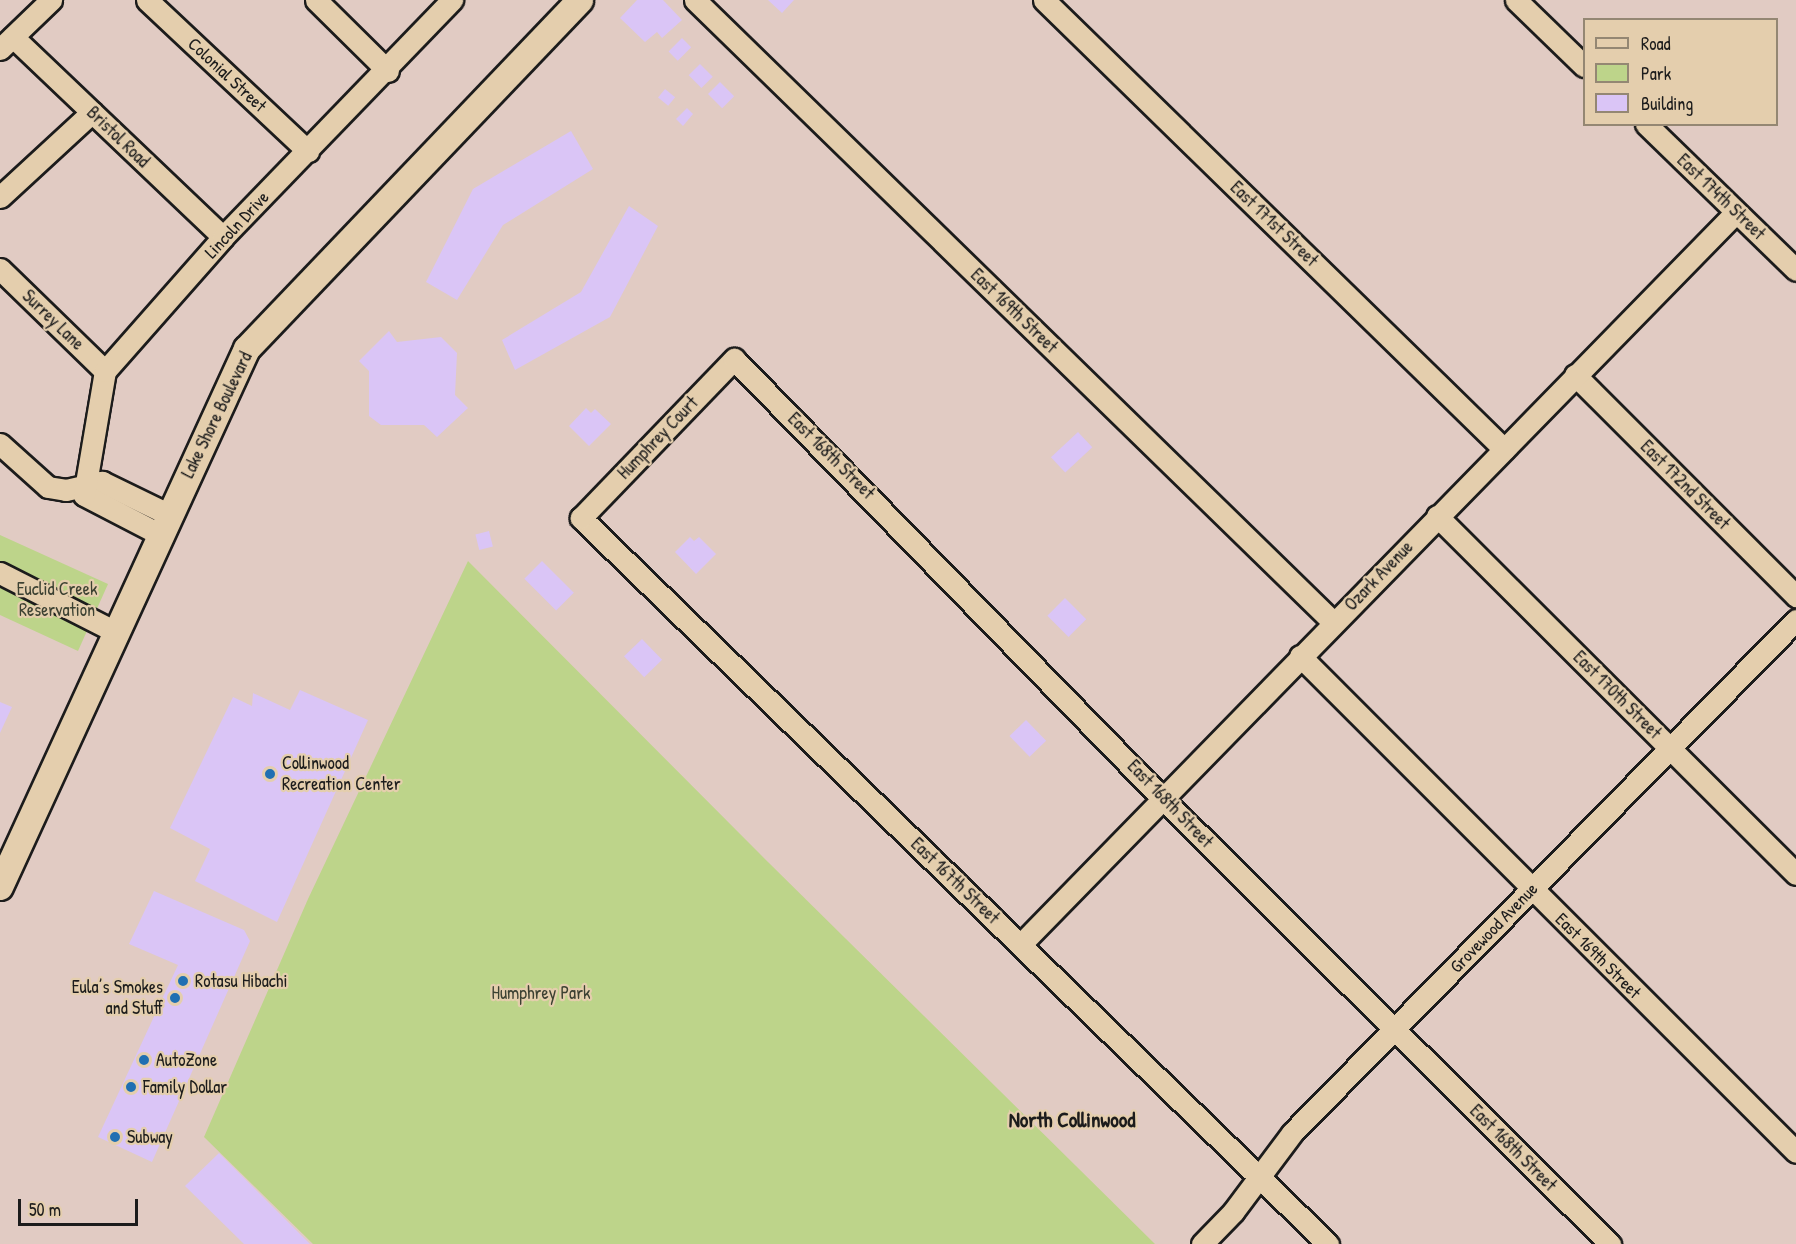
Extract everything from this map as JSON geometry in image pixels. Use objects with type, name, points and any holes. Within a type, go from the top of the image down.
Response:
[{"type":"main road","name":"Lake Shore Boulevard","points":[[0,887],[247,349],[580,0]]},
{"type":"street","points":[[7,43],[51,0]]},
{"type":"street","name":"Colonial Street","points":[[147,0],[308,151]]},
{"type":"street","points":[[316,0],[388,71]]},
{"type":"street","name":"Lincoln Drive","points":[[105,371],[224,237],[388,71],[452,0]]},
{"type":"street","name":"East 169th Street","points":[[695,0],[1334,622]]},
{"type":"street","name":"East 171st Street","points":[[1044,0],[1504,449]]},
{"type":"street","points":[[1516,0],[1583,65]]},
{"type":"street","name":"Bristol Road","points":[[7,43],[92,112],[224,237]]},
{"type":"street","points":[[0,197],[92,112]]},
{"type":"street","name":"East 174th Street","points":[[1648,126],[1796,270]]},
{"type":"street","name":"Ozark Avenue","points":[[1023,942],[1736,212]]},
{"type":"street","name":"Surrey Lane","points":[[0,269],[105,371]]},
{"type":"street","name":"Humphrey Court","points":[[581,518],[734,359]]},
{"type":"street","name":"East 168th Street","points":[[734,359],[1163,799],[1610,1244]]},
{"type":"street","points":[[105,371],[83,483],[84,495],[165,525]]},
{"type":"street","name":"East 172nd Street","points":[[1575,375],[1796,596]]},
{"type":"street","points":[[0,444],[48,487],[66,490],[83,483]]},
{"type":"street","name":"East 170th Street","points":[[1437,516],[1796,874]]},
{"type":"street","name":"East 167th Street","points":[[581,518],[1023,942],[1328,1244]]},
{"type":"street","points":[[0,573],[116,632]]},
{"type":"street","name":"Grovewood Avenue","points":[[1202,1244],[1260,1176],[1292,1133],[1796,620]]},
{"type":"street","name":"East 169th Street","points":[[1300,656],[1796,1152]]},
{"type":"green space","name":"Euclid Creek Reservation","points":[[0,535],[108,584],[78,651],[0,615]]},
{"type":"green space","name":"Humphrey Park","points":[[468,561],[768,862],[1155,1244],[313,1244],[204,1137],[308,899]]},
{"type":"building","points":[[637,0],[663,0],[682,20],[662,38],[657,32],[645,42],[620,18]]},
{"type":"building","points":[[768,0],[794,0],[782,13]]},
{"type":"building","points":[[682,38],[691,47],[678,61],[669,51]]},
{"type":"building","points":[[700,64],[713,77],[701,88],[689,75]]},
{"type":"building","points":[[720,82],[734,96],[722,108],[708,94]]},
{"type":"building","points":[[665,89],[675,97],[668,106],[658,98]]},
{"type":"building","points":[[687,108],[693,114],[683,126],[676,119]]},
{"type":"building","points":[[571,131],[593,169],[503,225],[457,300],[426,282],[473,189]]},
{"type":"building","points":[[629,206],[658,226],[610,317],[515,370],[502,340],[581,292]]},
{"type":"building","points":[[389,331],[397,342],[441,337],[457,353],[455,395],[468,408],[437,437],[424,425],[381,425],[369,416],[369,371],[359,361]]},
{"type":"building","points":[[586,408],[591,413],[595,409],[611,424],[589,446],[569,426]]},
{"type":"building","points":[[1078,432],[1092,447],[1065,473],[1051,457]]},
{"type":"building","points":[[489,531],[493,547],[479,550],[475,534]]},
{"type":"building","points":[[690,537],[694,541],[699,537],[716,554],[696,574],[675,552]]},
{"type":"building","points":[[542,561],[574,593],[556,610],[524,579]]},
{"type":"building","points":[[1065,598],[1086,619],[1069,637],[1047,616]]},
{"type":"building","points":[[642,639],[662,660],[644,677],[624,656]]},
{"type":"building","name":"Collinwood Recreation Center","points":[[300,690],[368,720],[277,922],[195,881],[210,849],[170,828],[233,697],[252,706],[253,693],[290,710]]},
{"type":"building","points":[[0,702],[12,707],[0,733]]},
{"type":"building","points":[[1026,720],[1046,741],[1030,757],[1009,736]]},
{"type":"building","points":[[154,891],[244,930],[250,941],[152,1162],[98,1137],[178,965],[129,944]]},
{"type":"building","points":[[219,1153],[310,1244],[244,1244],[185,1186]]},
{"type":"place","name":"Collinwood Recreation Center","points":[[270,774]]},
{"type":"place","name":"Rotasu Hibachi","points":[[183,981]]},
{"type":"place","name":"Eula’s Smokes and Stuff","points":[[175,998]]},
{"type":"place","name":"AutoZone","points":[[144,1060]]},
{"type":"place","name":"Family Dollar","points":[[131,1087]]},
{"type":"place","name":"Subway","points":[[115,1137]]},
{"type":"district","name":"North Collinwood","points":[[1072,1120]]}]
